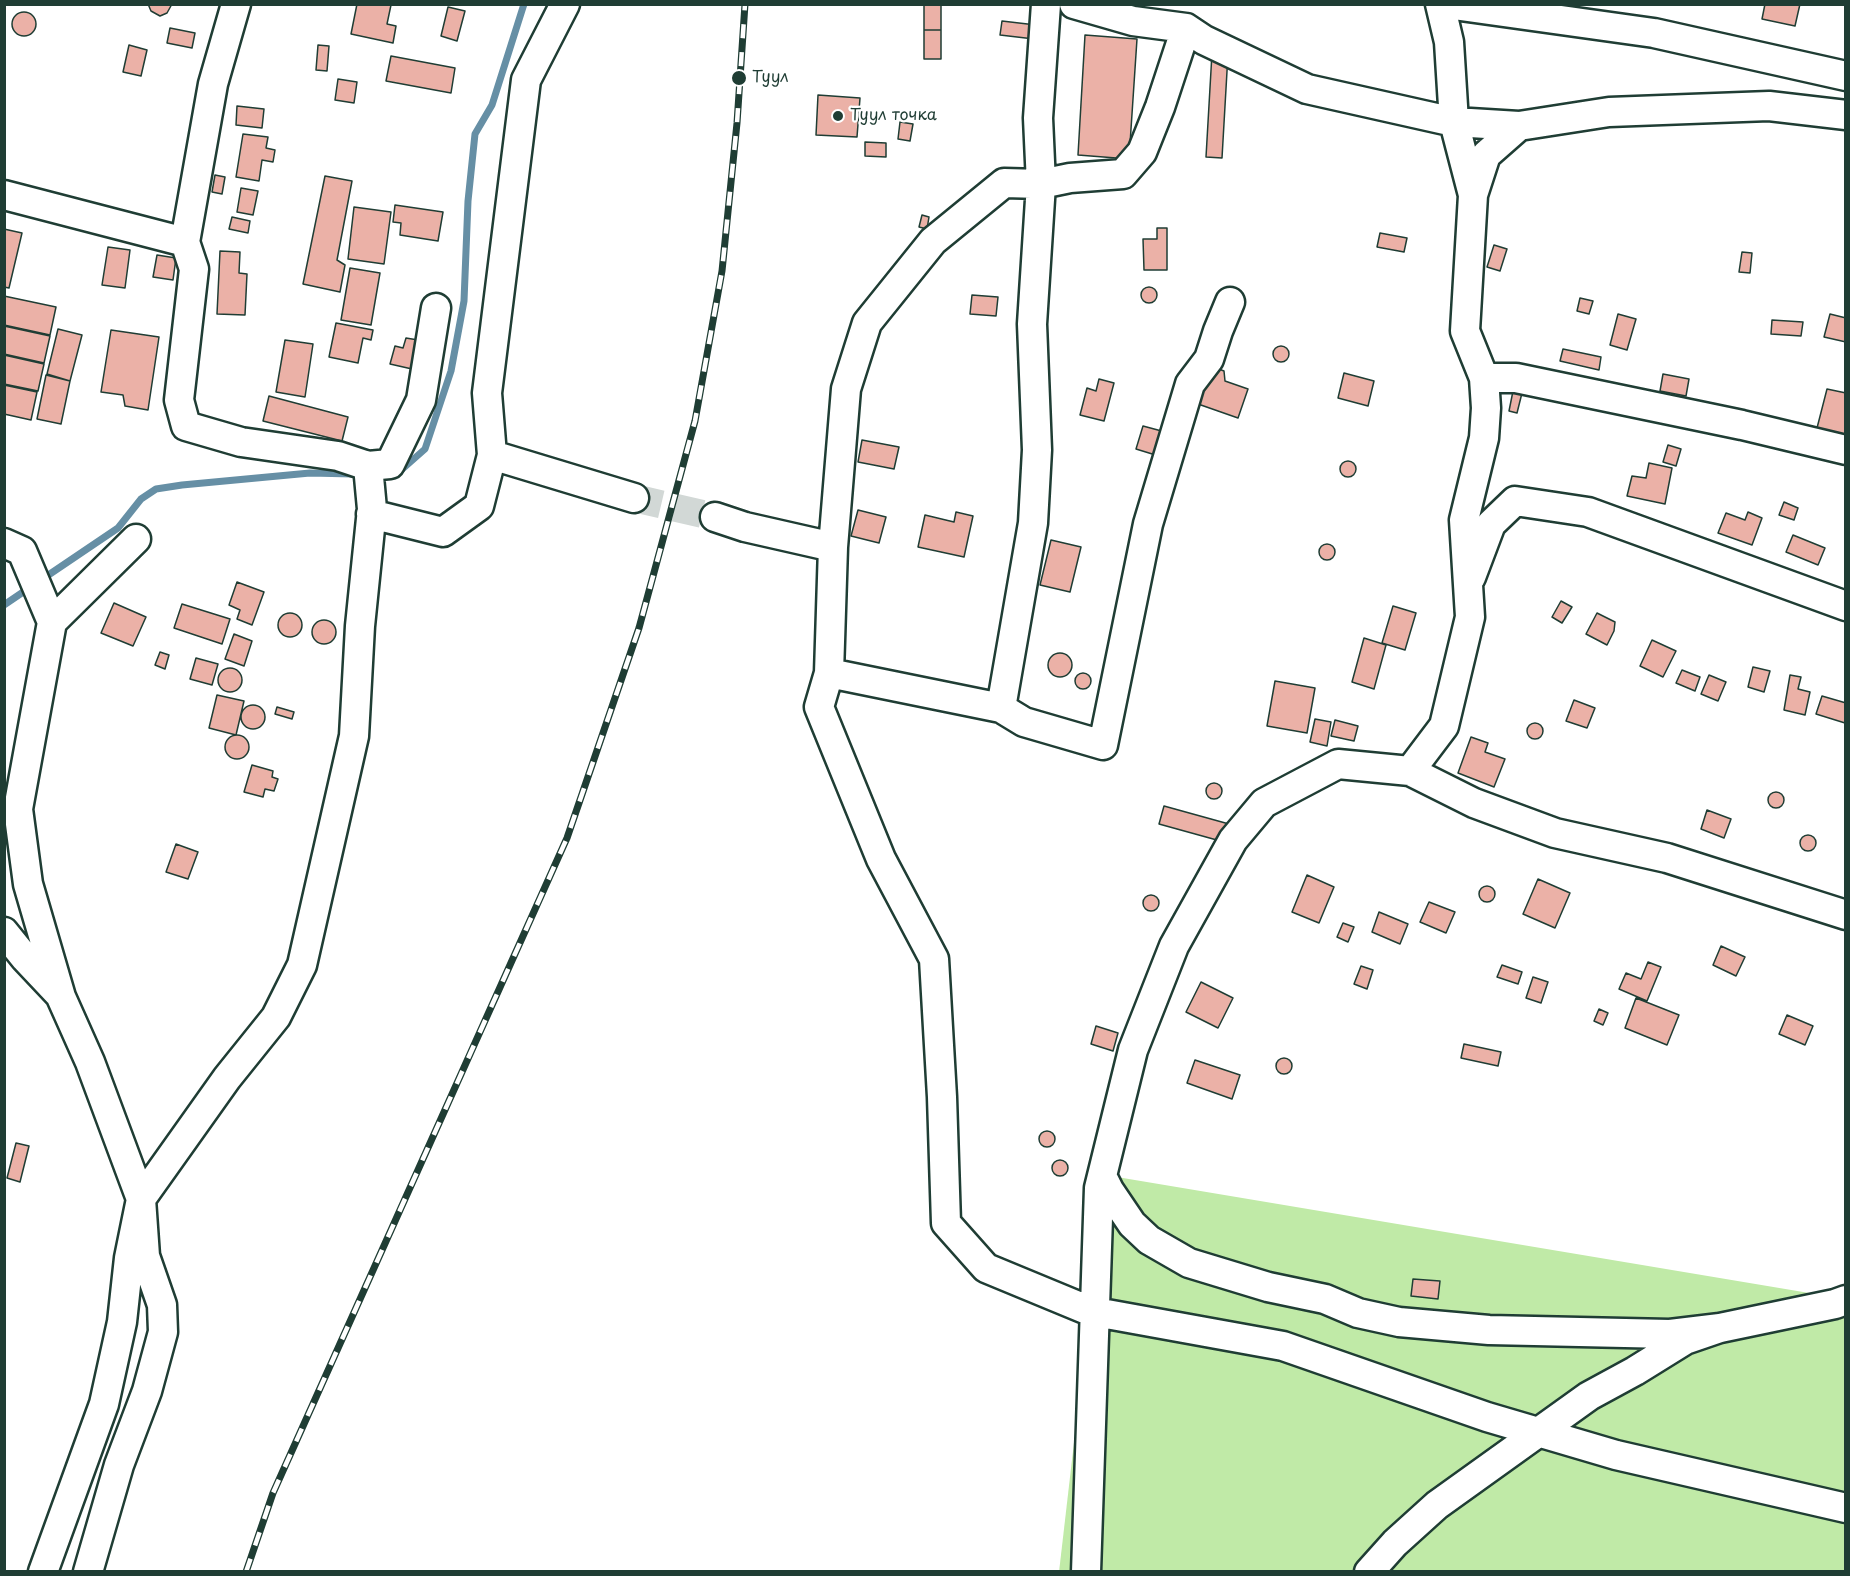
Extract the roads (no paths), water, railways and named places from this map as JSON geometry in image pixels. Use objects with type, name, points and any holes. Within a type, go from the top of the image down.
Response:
[{"type":"street","points":[[236,4],[213,84],[185,242],[194,269],[179,399],[186,426],[241,441],[338,456],[368,473]]},
{"type":"street","points":[[371,514],[443,532],[479,506],[492,455],[487,393],[526,80],[565,4]]},
{"type":"street","points":[[1001,708],[1033,523],[1037,450],[1032,324],[1041,184],[1038,118],[1046,4]]},
{"type":"street","points":[[1074,4],[1132,21],[1186,28],[1204,40],[1307,89],[1454,122],[1519,126],[1609,112],[1769,106],[1845,115]]},
{"type":"street","points":[[1440,4],[1449,42],[1454,122],[1473,195]]},
{"type":"street","points":[[1446,4],[1654,33],[1845,76]]},
{"type":"street","points":[[1186,28],[1160,107],[1142,152],[1123,174],[1070,178],[1041,184],[1004,183],[933,241],[867,323],[846,389],[833,547],[829,673],[819,707],[881,859],[934,959],[946,1223],[986,1268],[1095,1312],[1283,1346],[1487,1417],[1616,1455],[1845,1508]]},
{"type":"street","points":[[1410,771],[1444,726],[1470,617],[1464,520],[1484,438],[1486,408],[1484,378],[1466,331],[1473,195],[1486,155],[1519,126]]},
{"type":"street","points":[[4,195],[185,242]]},
{"type":"street","points":[[829,673],[1001,708],[1024,722],[1103,745],[1148,524],[1190,384],[1209,359],[1230,303]]},
{"type":"street","points":[[368,473],[390,464],[421,400],[436,308]]},
{"type":"street","points":[[1484,378],[1516,378],[1742,425],[1845,450]]},
{"type":"street","points":[[492,455],[634,498]]},
{"type":"street","points":[[43,1572],[104,1404],[122,1322],[129,1258],[141,1199],[227,1078],[276,1017],[302,965],[354,736],[360,626],[371,514],[368,473]]},
{"type":"street","points":[[1468,584],[1491,524],[1515,501],[1588,512],[1845,606]]},
{"type":"street","points":[[715,517],[745,527],[833,547]]},
{"type":"street","points":[[52,622],[136,539]]},
{"type":"street","points":[[4,543],[22,551],[52,622],[18,809],[28,884],[61,997],[90,1062],[141,1199],[145,1256],[162,1305],[163,1332],[147,1391],[119,1465],[88,1572]]},
{"type":"street","points":[[1086,1572],[1099,1188],[1132,1050],[1174,946],[1233,840],[1264,803],[1338,764],[1410,771],[1474,803],[1555,833],[1667,858],[1845,915]]},
{"type":"street","points":[[4,932],[61,997]]},
{"type":"street","points":[[1102,1176],[1132,1224],[1149,1240],[1189,1263],[1268,1287],[1325,1299],[1358,1313],[1400,1322],[1489,1330],[1670,1334],[1720,1328],[1845,1300]]},
{"type":"street","points":[[1369,1572],[1395,1543],[1437,1505],[1589,1396],[1685,1340],[1720,1328]]},
{"type":"street","points":[[104,1404],[119,1465]]},
{"type":"waterway","points":[[399,472],[425,449],[451,371],[464,301],[468,201],[475,134],[492,105],[524,4]]},
{"type":"waterway","points":[[41,580],[118,528],[141,499],[156,489],[310,473],[353,474]]},
{"type":"waterway","points":[[4,605],[29,588]]},
{"type":"tunnel","points":[[634,498],[715,517]]},
{"type":"railway","points":[[246,1572],[273,1493],[567,838],[639,628],[695,421],[722,271],[737,123],[745,4]]},
{"type":"place","name":"Туул","points":[[739,78]]},
{"type":"place","name":"Туул точка","points":[[838,116]]}]
